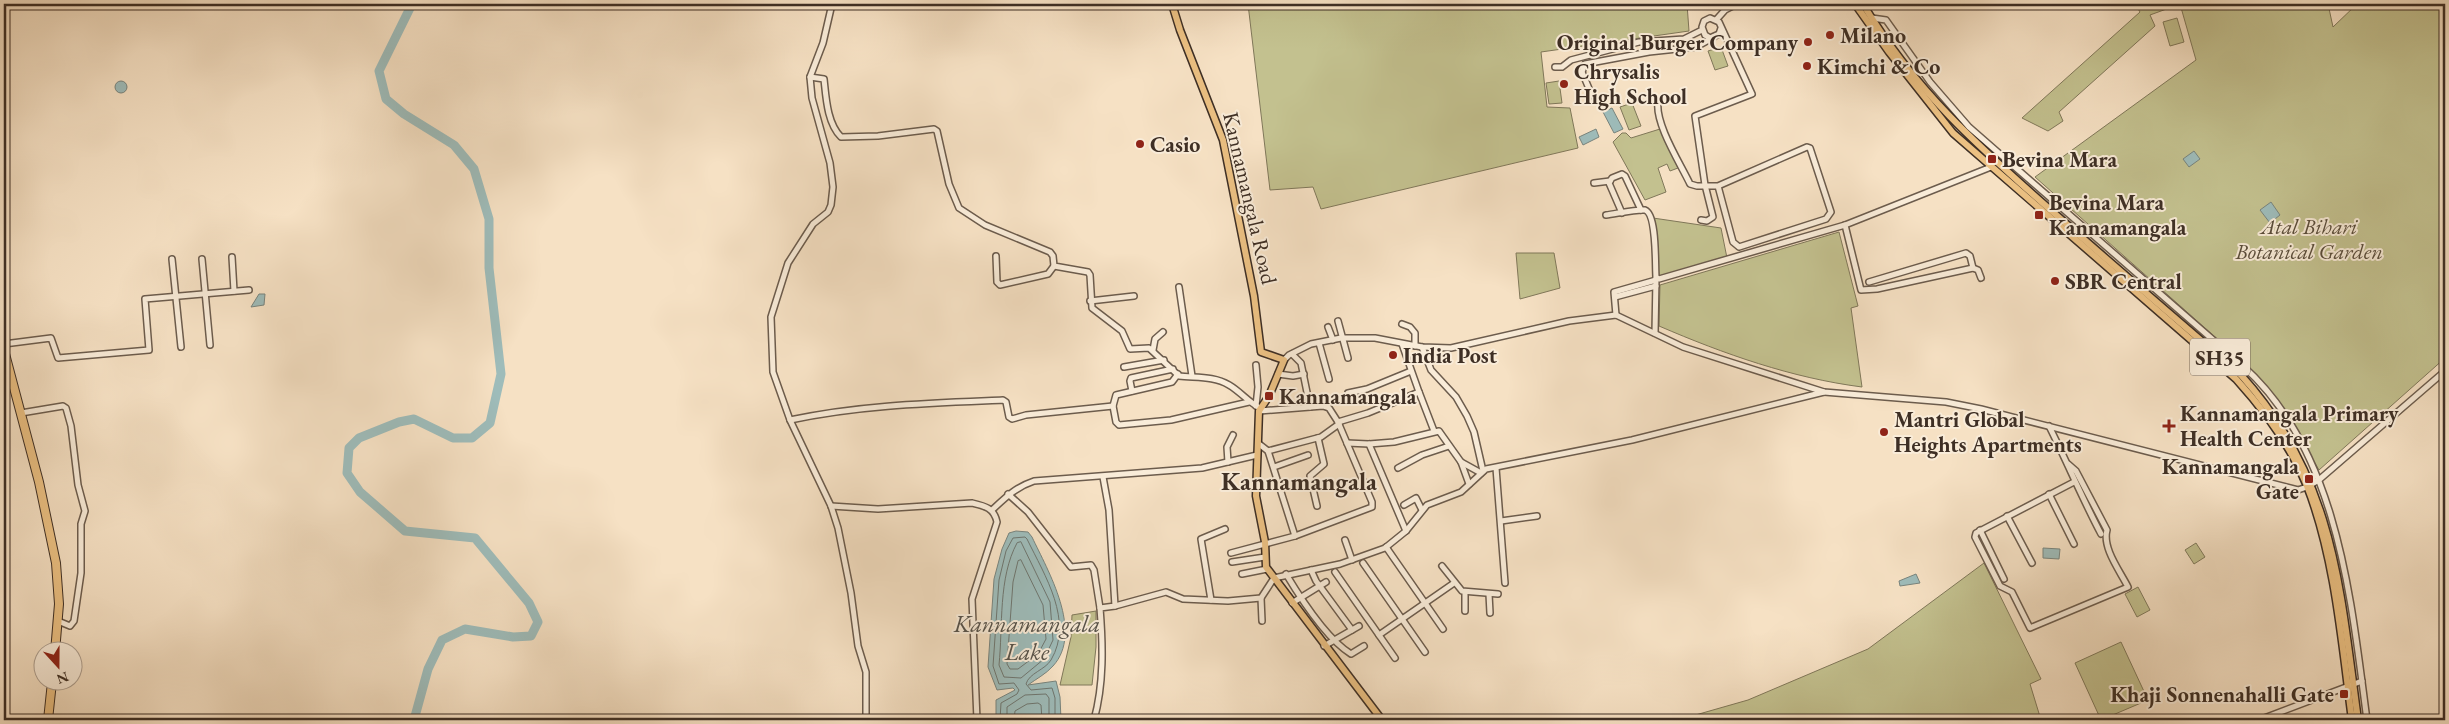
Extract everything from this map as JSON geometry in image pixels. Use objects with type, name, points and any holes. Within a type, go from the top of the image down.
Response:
[{"type":"highway","points":[[4,350],[39,482],[56,563],[59,588],[56,642]]},
{"type":"highway","points":[[48,720],[51,692]]},
{"type":"main road","name":"Kannamangala Road","points":[[1172,4],[1183,38],[1216,117],[1223,140],[1254,296],[1261,352],[1284,360]]},
{"type":"main road","name":"SH35","points":[[1855,4],[1923,96],[1953,132],[2236,379],[2254,399],[2279,434],[2310,486]]},
{"type":"main road","name":"SH35","points":[[1863,4],[1924,89],[1959,128],[1992,159],[2241,375],[2258,394],[2284,430],[2310,486],[2320,523],[2358,720]]},
{"type":"main road","points":[[1284,360],[1269,396],[1259,408],[1256,496],[1265,545],[1267,569],[1382,720]]},
{"type":"main road","name":"SH35","points":[[2350,684],[2352,720]]},
{"type":"street","points":[[832,4],[823,43],[810,77],[812,98],[830,163],[833,187],[832,205],[828,212],[813,224],[788,263],[771,317],[773,372],[790,420],[831,506],[838,528],[851,593],[858,646],[866,672],[866,720]]},
{"type":"street","points":[[1716,20],[1725,10],[1737,4]]},
{"type":"street","points":[[1872,18],[1886,20],[1932,83],[1969,127],[2247,370],[2279,407],[2320,479],[2340,556],[2367,720]]},
{"type":"street","points":[[1714,37],[1705,35],[1702,30],[1702,24],[1707,19],[1716,20]]},
{"type":"street","points":[[1701,220],[1707,221],[1712,216],[1704,185],[1695,116],[1752,94],[1716,20]]},
{"type":"street","points":[[1596,99],[1590,91],[1582,72],[1584,64],[1649,52],[1694,47],[1719,34],[1721,28]]},
{"type":"street","points":[[1554,67],[1562,68],[1571,60],[1639,42],[1684,39],[1702,30]]},
{"type":"street","points":[[1690,36],[1694,47]]},
{"type":"street","points":[[810,77],[824,79],[829,111],[836,132],[841,136],[878,136],[934,129],[938,131],[949,184],[959,208],[985,225],[1050,252],[1053,256],[1054,266],[1048,274],[1000,285],[997,282],[996,256]]},
{"type":"street","points":[[1924,89],[1932,83]]},
{"type":"street","points":[[1658,102],[1658,116],[1690,184],[1718,186],[1810,148],[1830,212],[1826,218],[1739,247],[1732,242],[1718,186]]},
{"type":"street","points":[[1616,315],[1614,292],[1846,225],[1991,167]]},
{"type":"street","points":[[1594,183],[1610,181],[1624,175],[1640,210]]},
{"type":"street","points":[[1610,181],[1622,213]]},
{"type":"street","points":[[1606,216],[1640,210],[1648,212],[1653,221],[1656,281],[1655,333]]},
{"type":"street","points":[[1846,225],[1861,290],[1877,289],[1973,268],[1978,270],[1980,278]]},
{"type":"street","points":[[1869,282],[1966,253],[1970,256],[1973,268]]},
{"type":"street","points":[[232,257],[234,291]]},
{"type":"street","points":[[172,259],[180,347]]},
{"type":"street","points":[[202,259],[210,345]]},
{"type":"street","points":[[1054,266],[1088,272],[1090,276],[1090,301],[1092,308],[1122,331],[1130,350],[1153,350],[1178,374],[1224,382],[1259,408],[1323,406],[1329,408],[1347,443],[1372,502],[1372,507],[1295,536],[1230,554]]},
{"type":"street","points":[[1179,287],[1192,376]]},
{"type":"street","points":[[4,344],[51,338],[58,358],[149,350],[145,299],[249,290]]},
{"type":"street","points":[[1090,301],[1134,296]]},
{"type":"street","points":[[1284,360],[1292,354],[1319,342],[1344,338],[1375,338],[1422,347],[1451,348],[1498,339],[1569,321],[1616,315],[1697,352],[1824,392],[1953,403],[2298,490],[2310,486],[2320,479],[2445,371]]},
{"type":"street","points":[[1338,321],[1348,358]]},
{"type":"street","points":[[1402,324],[1410,327],[1415,333],[1415,346]]},
{"type":"street","points":[[1328,327],[1333,340]]},
{"type":"street","points":[[1153,350],[1155,339],[1163,332]]},
{"type":"street","points":[[1319,342],[1329,379]]},
{"type":"street","points":[[1402,344],[1434,431]]},
{"type":"street","points":[[1422,347],[1431,370],[1456,397],[1467,416],[1474,432],[1482,472]]},
{"type":"street","points":[[1292,354],[1301,363],[1310,407]]},
{"type":"street","points":[[1124,367],[1164,360]]},
{"type":"street","points":[[1256,365],[1259,408]]},
{"type":"street","points":[[1132,391],[1131,378],[1173,369]]},
{"type":"street","points":[[1348,392],[1367,389],[1411,371]]},
{"type":"street","points":[[1178,374],[1172,382],[1114,396],[1113,406],[1116,422],[1119,425],[1166,421],[1249,402]]},
{"type":"street","points":[[1278,374],[1293,376],[1304,374]]},
{"type":"street","points":[[1268,451],[1295,442],[1318,438],[1338,423],[1419,392]]},
{"type":"street","points":[[1262,621],[1261,598],[1274,578],[1352,560],[1386,547],[1406,531],[1427,505],[1460,492],[1482,472],[1632,440],[1824,392]]},
{"type":"street","points":[[790,420],[818,414],[886,407],[1003,400],[1006,402],[1009,417],[1012,419],[1026,415],[1113,406]]},
{"type":"street","points":[[21,413],[63,406],[66,408],[71,426],[78,485],[85,511],[81,524],[82,573],[74,621],[70,626],[58,621]]},
{"type":"street","points":[[2049,426],[2068,464],[2074,482],[2101,534]]},
{"type":"street","points":[[1347,443],[1394,442],[1434,431],[1441,432],[1461,462],[1469,484]]},
{"type":"street","points":[[1228,462],[1227,447],[1233,435]]},
{"type":"street","points":[[1317,506],[1310,476],[1324,464],[1318,438]]},
{"type":"street","points":[[1259,444],[1268,451],[1295,536]]},
{"type":"street","points":[[1369,444],[1406,531]]},
{"type":"street","points":[[1398,468],[1422,454],[1449,446]]},
{"type":"street","points":[[1274,467],[1308,455]]},
{"type":"street","points":[[992,510],[1008,494],[1022,485],[1034,481],[1202,468],[1257,456]]},
{"type":"street","points":[[1461,462],[1482,472]]},
{"type":"street","points":[[2068,464],[2076,471],[2104,523],[2107,530],[2105,537],[2106,545],[2128,587],[2030,628],[2012,592],[2000,586],[1975,537],[1980,530],[2074,482]]},
{"type":"street","points":[[1496,468],[1505,583]]},
{"type":"street","points":[[1103,477],[1109,510],[1114,606]]},
{"type":"street","points":[[1008,494],[1028,512],[1071,567],[1091,565],[1094,570],[1100,608],[1102,660],[1099,698],[1094,720]]},
{"type":"street","points":[[2049,494],[2074,544]]},
{"type":"street","points":[[1404,505],[1416,498],[1422,510]]},
{"type":"street","points":[[831,506],[878,509],[972,503],[983,505],[992,510],[997,522],[972,599],[977,720]]},
{"type":"street","points":[[1501,521],[1537,516]]},
{"type":"street","points":[[2007,516],[2032,563]]},
{"type":"street","points":[[1211,600],[1201,539],[1225,529]]},
{"type":"street","points":[[1980,530],[2004,579]]},
{"type":"street","points":[[1345,540],[1352,560]]},
{"type":"street","points":[[1386,547],[1443,629]]},
{"type":"street","points":[[1232,562],[1265,557]]},
{"type":"street","points":[[1363,563],[1425,652]]},
{"type":"street","points":[[1442,566],[1462,592],[1498,594]]},
{"type":"street","points":[[1242,574],[1267,569]]},
{"type":"street","points":[[1310,570],[1352,630]]},
{"type":"street","points":[[1335,572],[1395,658]]},
{"type":"street","points":[[1286,574],[1341,648],[1351,654],[1364,646]]},
{"type":"street","points":[[1292,604],[1326,582]]},
{"type":"street","points":[[1379,635],[1454,583]]},
{"type":"street","points":[[1100,608],[1166,592],[1184,599],[1261,598]]},
{"type":"street","points":[[1465,610],[1466,592]]},
{"type":"street","points":[[1489,594],[1490,613]]},
{"type":"street","points":[[1324,646],[1359,626]]},
{"type":"street","points":[[2259,720],[2362,681]]},
{"type":"green space","points":[[1248,4],[1687,4],[1689,31],[1541,52],[1547,107],[1570,108],[1578,148],[1321,209],[1313,187],[1270,190]]},
{"type":"green space","points":[[2135,4],[2171,4],[2172,7],[2150,15],[2155,26],[2059,112],[2063,121],[2048,131],[2022,118],[2140,12]]},
{"type":"green space","name":"Atal Bihari Botanical Garden","points":[[2180,4],[2328,4],[2333,27],[2357,4],[2445,4],[2445,358],[2319,470],[2280,403],[2250,368],[2035,177],[2196,60]]},
{"type":"green space","points":[[2177,18],[2184,42],[2170,46],[2163,22]]},
{"type":"green space","points":[[1721,47],[1728,66],[1715,70],[1708,51]]},
{"type":"green space","points":[[1559,81],[1562,103],[1549,104],[1546,83]]},
{"type":"green space","points":[[1632,103],[1641,126],[1629,130],[1620,107]]},
{"type":"green space","points":[[1660,129],[1678,168],[1670,171],[1667,164],[1658,168],[1666,192],[1645,200],[1613,142],[1622,133],[1626,133],[1631,138]]},
{"type":"green space","points":[[1653,218],[1721,228],[1727,258],[1659,276]]},
{"type":"green space","points":[[1839,232],[1858,306],[1851,308],[1862,387],[1810,378],[1759,364],[1659,326],[1660,285]]},
{"type":"green space","points":[[1516,253],[1554,253],[1560,288],[1520,299]]},
{"type":"green space","points":[[2196,543],[2205,557],[2194,564],[2185,550]]},
{"type":"green space","points":[[1984,563],[2041,679],[2030,684],[2041,720],[1678,720],[1748,700],[1868,649]]},
{"type":"green space","points":[[2138,587],[2150,610],[2137,617],[2125,594]]},
{"type":"green space","points":[[1096,611],[1096,647],[1092,685],[1060,685],[1071,637],[1072,615]]},
{"type":"green space","points":[[2121,642],[2148,700],[2101,720],[2075,663]]},
{"type":"water","points":[[119,81],[123,81],[127,87],[123,93],[119,93],[115,89],[115,85]]},
{"type":"water","points":[[1612,108],[1623,129],[1614,133],[1603,112]]},
{"type":"water","points":[[1596,129],[1599,137],[1583,145],[1579,137]]},
{"type":"water","points":[[2194,151],[2200,159],[2189,167],[2183,159]]},
{"type":"water","points":[[2271,202],[2280,215],[2270,223],[2260,210]]},
{"type":"water","points":[[259,294],[265,294],[264,305],[251,307]]},
{"type":"water","name":"Kannamangala Lake","points":[[1016,531],[1028,532],[1032,537],[1054,584],[1060,602],[1065,636],[1062,652],[1050,669],[1028,685],[1056,681],[1060,697],[1061,720],[996,720],[996,700],[1015,690],[1013,688],[997,690],[988,667],[994,579],[1002,549],[1009,533]]},
{"type":"water","points":[[2043,548],[2060,549],[2059,559],[2043,558]]},
{"type":"water","points":[[1916,574],[1920,583],[1900,586],[1899,581]]},
{"type":"waterway","points":[[412,4],[379,71],[386,99],[404,114],[454,145],[474,169],[489,219],[489,268],[501,374],[490,423],[472,438],[453,438],[414,419],[399,422],[359,438],[349,448],[347,473],[360,492],[405,531],[475,538],[529,603],[538,622],[531,636],[513,637],[465,629],[442,640],[428,669],[414,720]]},
{"type":"place","name":"Milano","points":[[1830,35]]},
{"type":"place","name":"Original Burger Company","points":[[1808,42]]},
{"type":"place","name":"Kimchi & Co","points":[[1807,66]]},
{"type":"place","name":"Chrysalis High School","points":[[1564,84]]},
{"type":"place","name":"Casio","points":[[1140,144]]},
{"type":"place","name":"Bevina Mara","points":[[1992,159]]},
{"type":"place","name":"Bevina Mara Kannamangala","points":[[2039,215]]},
{"type":"place","name":"SBR Central","points":[[2055,281]]},
{"type":"place","name":"India Post","points":[[1393,355]]},
{"type":"place","name":"Kannamangala","points":[[1269,396]]},
{"type":"place","name":"Kannamangala Primary Health Center","points":[[2169,426]]},
{"type":"place","name":"Mantri Global Heights Apartments","points":[[1884,432]]},
{"type":"place","name":"Kannamangala Gate","points":[[2309,479]]},
{"type":"place","name":"Khaji Sonnenahalli Gate","points":[[2344,694]]},
{"type":"district","name":"Kannamangala","points":[[1299,481]]}]
